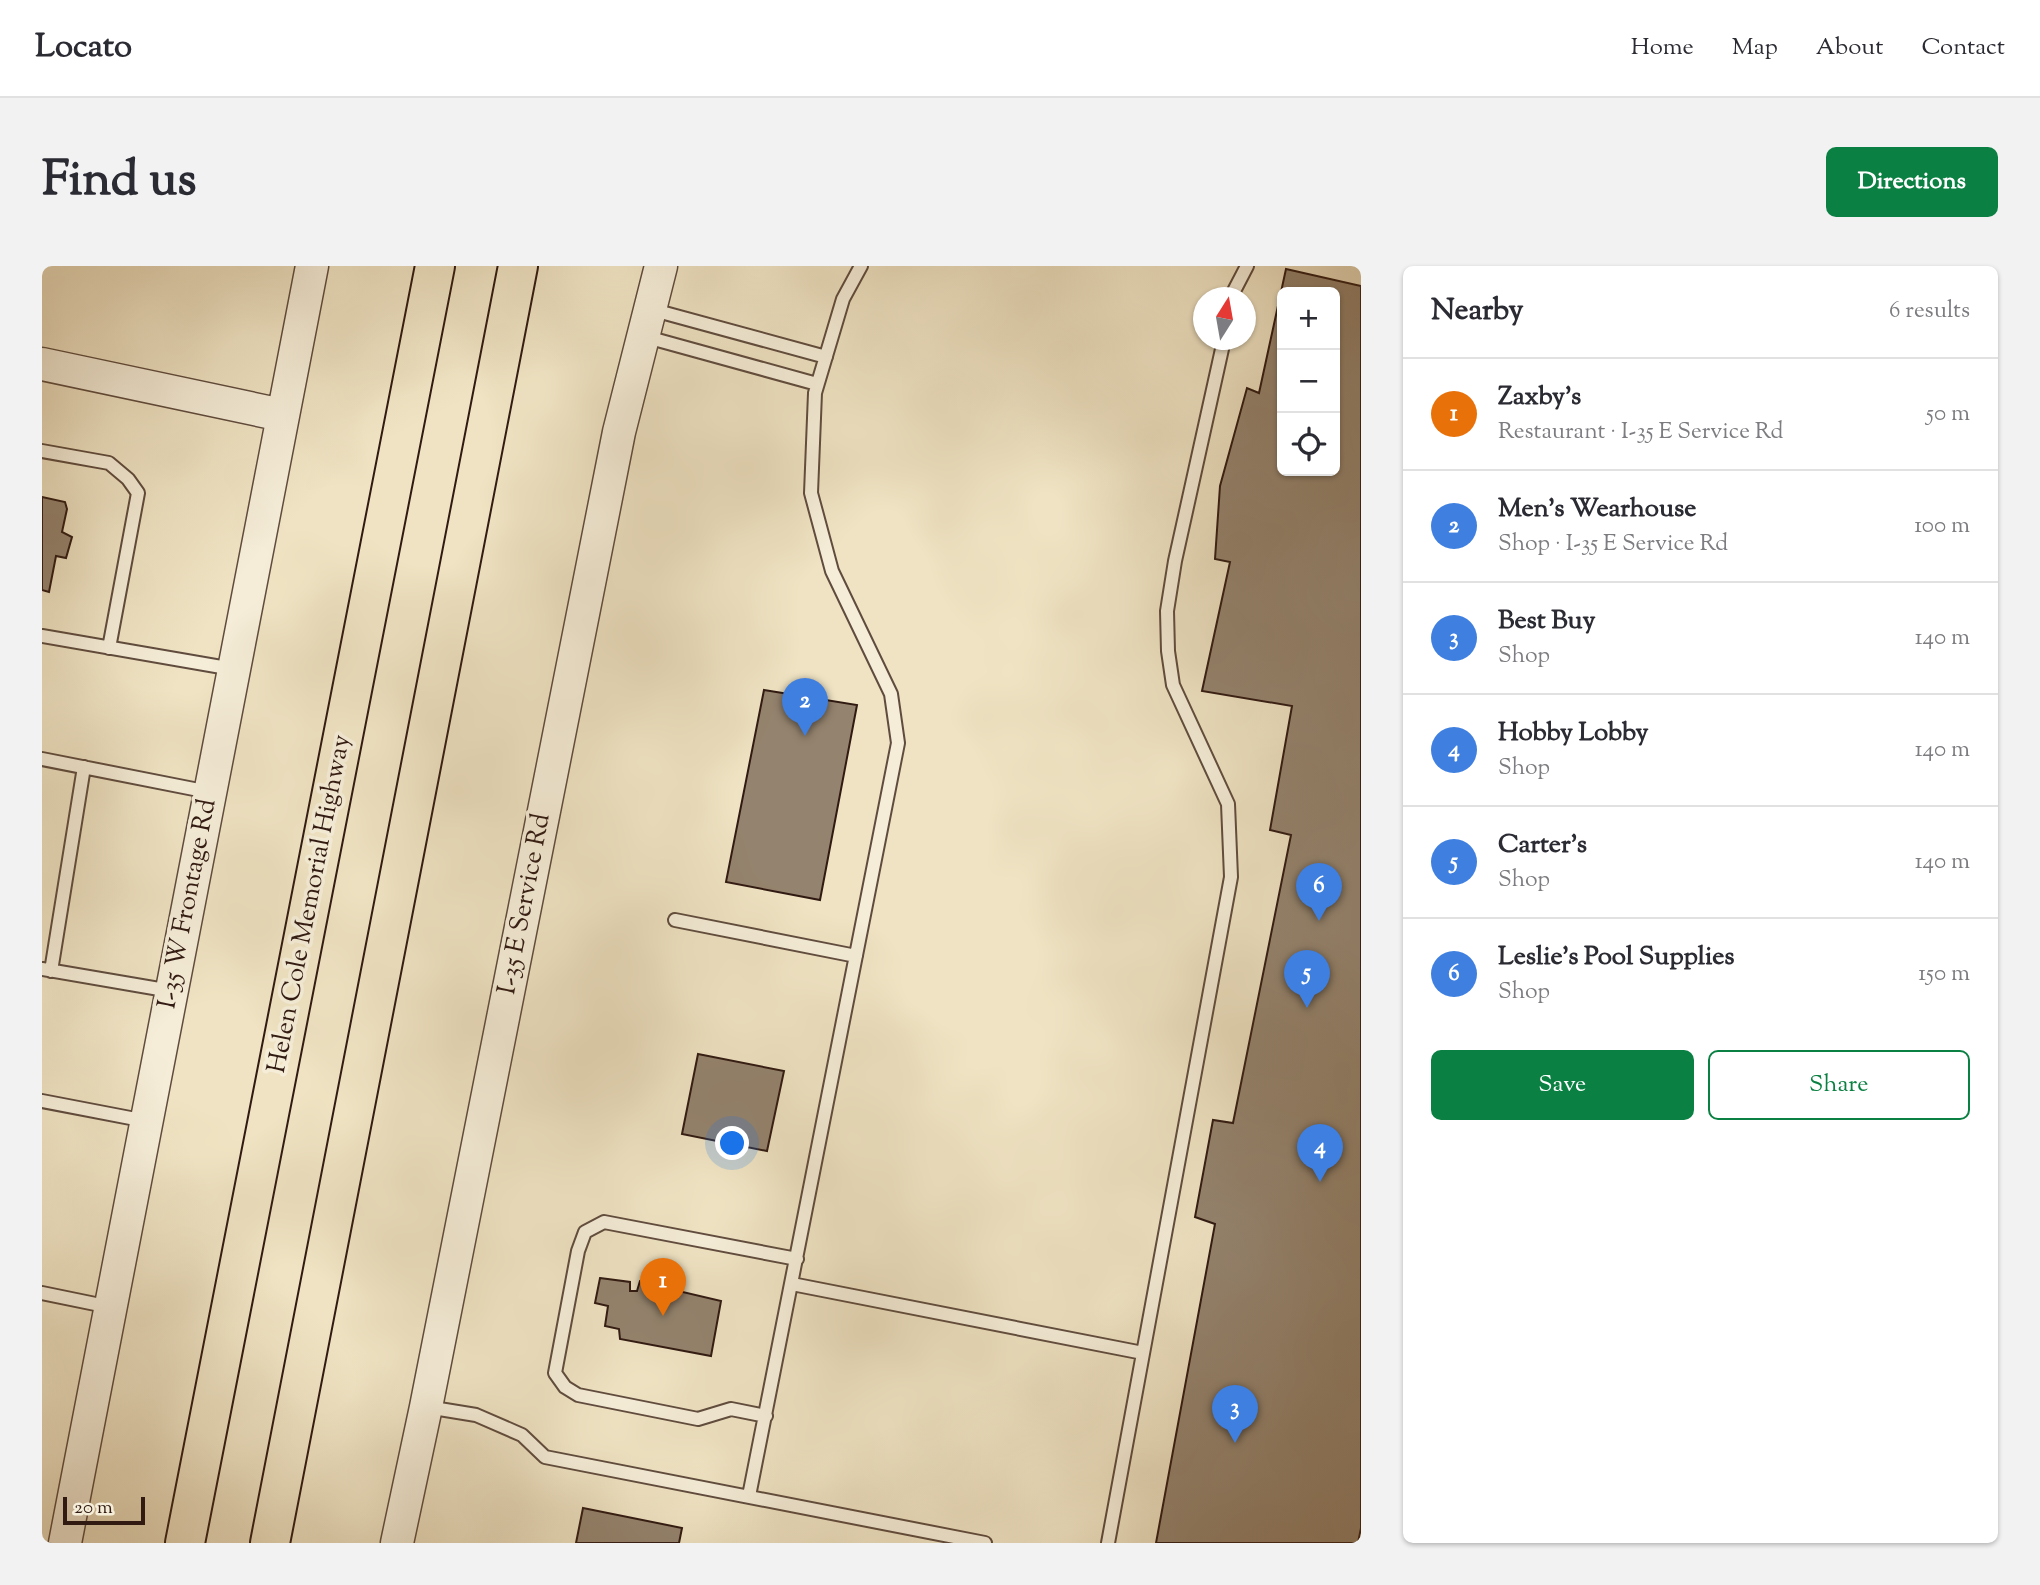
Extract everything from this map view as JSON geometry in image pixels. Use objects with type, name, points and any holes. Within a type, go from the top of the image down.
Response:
[{"type":"highway","name":"Helen Cole Memorial Highway","points":[[185,1543],[435,266]]},
{"type":"highway","points":[[270,1543],[518,266]]},
{"type":"street","name":"I-35 W Frontage Rd","points":[[65,1543],[312,266]]},
{"type":"street","name":"I-35 E Service Rd","points":[[397,1543],[600,523],[619,432],[661,266]]},
{"type":"street","points":[[42,363],[282,415]]},
{"type":"lane","points":[[749,1496],[898,743],[891,694],[832,571],[811,493],[815,393],[843,299],[861,266]]},
{"type":"lane","points":[[1236,287],[1247,266]]},
{"type":"lane","points":[[646,322],[826,357]]},
{"type":"lane","points":[[646,322],[817,384]]},
{"type":"lane","points":[[1108,1543],[1231,877],[1228,804],[1173,685],[1167,638],[1167,611],[1175,561],[1222,350]]},
{"type":"lane","points":[[42,451],[110,463],[128,479],[138,493],[109,648]]},
{"type":"lane","points":[[42,636],[233,668]]},
{"type":"lane","points":[[42,759],[210,792]]},
{"type":"lane","points":[[84,767],[47,970],[171,991]]},
{"type":"lane","points":[[675,920],[856,956]]},
{"type":"lane","points":[[42,1101],[146,1121]]},
{"type":"lane","points":[[766,1416],[731,1409],[698,1419],[578,1395],[565,1388],[555,1373],[573,1278],[585,1232],[604,1222],[797,1259]]},
{"type":"lane","points":[[792,1284],[1143,1353]]},
{"type":"lane","points":[[42,1293],[110,1307]]},
{"type":"lane","points":[[426,1407],[476,1415],[522,1435],[545,1457],[985,1543]]},
{"type":"building","points":[[1286,269],[1361,286],[1361,1528],[1358,1543],[1156,1543],[1215,1224],[1195,1217],[1213,1120],[1233,1123],[1291,835],[1270,830],[1292,706],[1202,691],[1230,562],[1215,559],[1220,486],[1247,388],[1259,393],[1277,310],[1277,476],[1340,476],[1340,287],[1282,287]]},
{"type":"building","points":[[42,497],[65,502],[67,509],[62,532],[72,537],[66,558],[56,556],[49,592],[42,590]]},
{"type":"building","points":[[764,690],[857,705],[820,900],[726,882]]},
{"type":"building","points":[[698,1054],[784,1071],[767,1151],[682,1134]]},
{"type":"building","points":[[600,1278],[630,1282],[630,1291],[637,1291],[640,1281],[649,1278],[654,1279],[657,1286],[721,1301],[711,1356],[620,1339],[619,1329],[605,1326],[608,1306],[595,1303]]},
{"type":"building","points":[[583,1508],[682,1528],[679,1543],[576,1543]]},
{"type":"place","name":"Men's Wearhouse","points":[[805,736]]},
{"type":"place","name":"Leslie's Pool Supplies","points":[[1319,921]]},
{"type":"place","name":"Carter's","points":[[1307,1008]]},
{"type":"place","name":"Hobby Lobby","points":[[1320,1182]]},
{"type":"place","name":"Zaxby's","points":[[663,1316]]},
{"type":"place","name":"Best Buy","points":[[1235,1443]]}]
